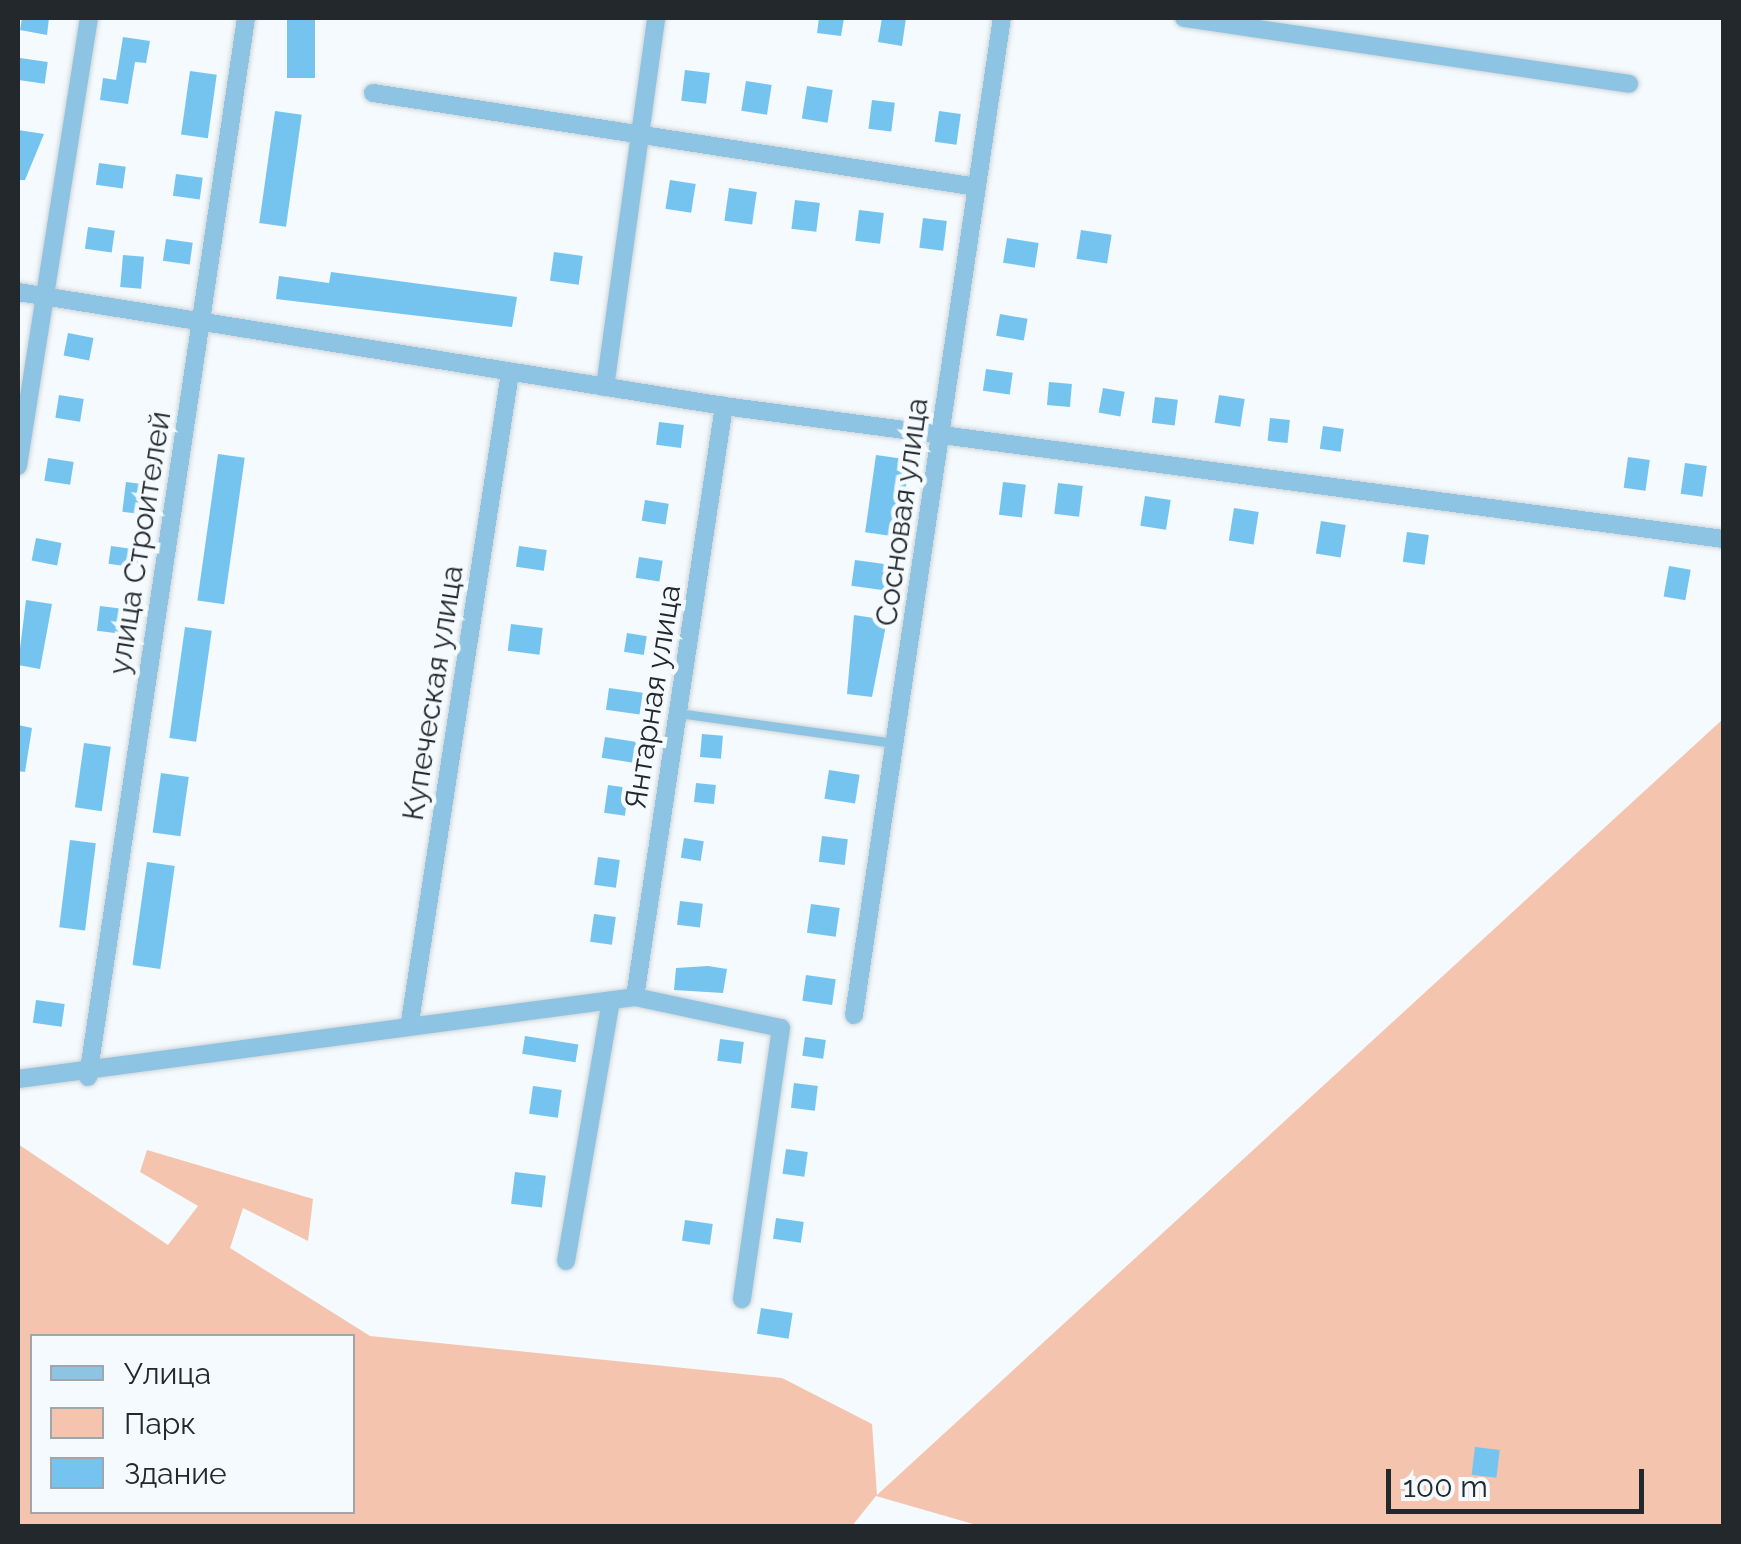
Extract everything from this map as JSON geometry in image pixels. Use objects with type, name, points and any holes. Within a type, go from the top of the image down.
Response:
[{"type":"street","points":[[18,466],[89,18]]},
{"type":"street","name":"улица Строителей","points":[[88,1077],[246,18]]},
{"type":"street","points":[[605,387],[656,18]]},
{"type":"street","name":"Сосновая улица","points":[[854,1014],[900,744],[941,428],[1002,18]]},
{"type":"street","points":[[1184,18],[1630,84]]},
{"type":"street","points":[[373,93],[976,187]]},
{"type":"street","points":[[18,292],[724,406],[941,428],[1724,539]]},
{"type":"street","name":"Купеческая улица","points":[[410,1022],[510,372]]},
{"type":"street","name":"Янтарная улица","points":[[635,997],[724,406]]},
{"type":"street","points":[[18,1080],[88,1077],[410,1022],[635,997],[781,1028],[742,1299]]},
{"type":"street","points":[[566,1261],[611,1002]]},
{"type":"lane","points":[[678,713],[900,744]]},
{"type":"green space","points":[[1723,719],[1723,1526],[980,1526],[876,1496],[852,1526],[18,1526],[18,1144],[168,1245],[198,1206],[140,1172],[147,1150],[313,1199],[308,1241],[243,1208],[230,1248],[370,1336],[782,1378],[872,1424],[877,1495]]},
{"type":"building","points":[[22,18],[49,18],[47,35],[20,30]]},
{"type":"building","points":[[287,18],[315,18],[315,78],[287,78]]},
{"type":"building","points":[[819,18],[844,18],[841,36],[817,33]]},
{"type":"building","points":[[882,18],[906,18],[902,46],[878,42]]},
{"type":"building","points":[[123,37],[150,41],[146,63],[135,62],[128,104],[100,100],[103,78],[116,80]]},
{"type":"building","points":[[20,58],[48,62],[45,84],[18,80]]},
{"type":"building","points":[[685,70],[710,73],[706,104],[681,101]]},
{"type":"building","points":[[190,71],[217,75],[208,138],[181,134]]},
{"type":"building","points":[[746,81],[772,85],[767,115],[741,111]]},
{"type":"building","points":[[807,86],[833,90],[828,123],[802,119]]},
{"type":"building","points":[[872,100],[895,103],[891,132],[868,129]]},
{"type":"building","points":[[275,111],[302,115],[286,227],[259,223]]},
{"type":"building","points":[[939,111],[961,114],[956,145],[935,142]]},
{"type":"building","points":[[18,130],[44,134],[25,180],[18,180]]},
{"type":"building","points":[[99,163],[126,167],[123,189],[96,185]]},
{"type":"building","points":[[176,174],[203,178],[200,200],[173,196]]},
{"type":"building","points":[[670,180],[696,184],[691,213],[665,209]]},
{"type":"building","points":[[729,188],[757,192],[752,225],[724,221]]},
{"type":"building","points":[[795,200],[820,203],[816,232],[791,229]]},
{"type":"building","points":[[859,210],[884,213],[880,244],[855,241]]},
{"type":"building","points":[[923,218],[947,221],[943,251],[919,248]]},
{"type":"building","points":[[88,227],[115,231],[112,253],[85,249]]},
{"type":"building","points":[[1081,230],[1112,235],[1107,263],[1076,259]]},
{"type":"building","points":[[1007,238],[1039,243],[1035,268],[1003,263]]},
{"type":"building","points":[[166,239],[193,243],[190,265],[163,261]]},
{"type":"building","points":[[554,252],[583,256],[579,285],[550,281]]},
{"type":"building","points":[[123,255],[144,257],[141,289],[120,287]]},
{"type":"building","points":[[331,272],[517,297],[512,327],[276,299],[279,276],[329,283]]},
{"type":"building","points":[[1000,314],[1028,319],[1024,341],[996,336]]},
{"type":"building","points":[[68,333],[94,338],[89,361],[64,356]]},
{"type":"building","points":[[986,369],[1013,373],[1010,395],[983,391]]},
{"type":"building","points":[[1049,382],[1072,384],[1070,407],[1047,405]]},
{"type":"building","points":[[1103,388],[1125,392],[1120,416],[1099,413]]},
{"type":"building","points":[[59,395],[84,399],[80,422],[55,418]]},
{"type":"building","points":[[1219,395],[1245,399],[1240,427],[1215,423]]},
{"type":"building","points":[[1155,397],[1178,400],[1175,426],[1152,423]]},
{"type":"building","points":[[1270,418],[1290,420],[1287,443],[1268,441]]},
{"type":"building","points":[[659,422],[684,425],[681,448],[656,445]]},
{"type":"building","points":[[1323,426],[1344,429],[1341,452],[1320,449]]},
{"type":"building","points":[[218,454],[245,458],[224,604],[197,601]]},
{"type":"building","points":[[876,455],[910,460],[899,537],[865,532]]},
{"type":"building","points":[[1628,457],[1650,460],[1645,491],[1624,488]]},
{"type":"building","points":[[48,458],[74,462],[70,485],[44,481]]},
{"type":"building","points":[[1685,463],[1707,466],[1702,497],[1681,494]]},
{"type":"building","points":[[126,482],[150,485],[146,515],[122,512]]},
{"type":"building","points":[[1003,482],[1026,485],[1022,518],[999,515]]},
{"type":"building","points":[[1058,483],[1083,486],[1079,517],[1054,514]]},
{"type":"building","points":[[1145,496],[1171,500],[1166,530],[1140,526]]},
{"type":"building","points":[[645,500],[669,504],[665,524],[642,521]]},
{"type":"building","points":[[1234,508],[1259,512],[1254,545],[1229,541]]},
{"type":"building","points":[[1321,521],[1346,525],[1341,558],[1316,554]]},
{"type":"building","points":[[1407,532],[1429,535],[1425,565],[1403,562]]},
{"type":"building","points":[[36,538],[62,543],[57,566],[32,561]]},
{"type":"building","points":[[111,546],[140,550],[137,568],[108,564]]},
{"type":"building","points":[[519,546],[547,550],[544,571],[516,567]]},
{"type":"building","points":[[639,557],[663,561],[659,581],[636,578]]},
{"type":"building","points":[[855,560],[890,565],[886,591],[851,586]]},
{"type":"building","points":[[1669,566],[1691,570],[1685,600],[1664,597]]},
{"type":"building","points":[[26,600],[52,604],[40,669],[18,665]]},
{"type":"building","points":[[100,606],[132,610],[129,635],[97,631]]},
{"type":"building","points":[[854,615],[887,620],[872,697],[847,694]]},
{"type":"building","points":[[511,624],[543,628],[539,655],[508,651]]},
{"type":"building","points":[[185,627],[212,631],[196,742],[169,738]]},
{"type":"building","points":[[627,633],[647,636],[644,655],[624,652]]},
{"type":"building","points":[[609,688],[643,693],[640,715],[606,710]]},
{"type":"building","points":[[18,725],[32,728],[25,772],[18,771]]},
{"type":"building","points":[[702,734],[723,736],[721,759],[700,757]]},
{"type":"building","points":[[605,737],[637,742],[633,763],[602,758]]},
{"type":"building","points":[[84,743],[111,747],[102,811],[75,807]]},
{"type":"building","points":[[829,770],[860,775],[855,803],[824,799]]},
{"type":"building","points":[[161,773],[189,777],[180,836],[153,832]]},
{"type":"building","points":[[696,783],[716,785],[714,804],[694,802]]},
{"type":"building","points":[[608,785],[629,788],[625,816],[604,813]]},
{"type":"building","points":[[822,836],[848,839],[845,865],[819,862]]},
{"type":"building","points":[[684,838],[704,841],[701,861],[681,858]]},
{"type":"building","points":[[70,840],[96,843],[85,931],[59,927]]},
{"type":"building","points":[[598,857],[620,860],[616,888],[594,885]]},
{"type":"building","points":[[147,862],[175,866],[160,969],[133,965]]},
{"type":"building","points":[[680,901],[703,904],[700,928],[677,925]]},
{"type":"building","points":[[811,904],[840,908],[836,937],[807,933]]},
{"type":"building","points":[[594,914],[616,917],[612,945],[590,942]]},
{"type":"building","points":[[676,968],[727,969],[723,993],[674,990]]},
{"type":"building","points":[[806,975],[836,979],[832,1005],[802,1001]]},
{"type":"building","points":[[36,1000],[65,1004],[62,1027],[33,1023]]},
{"type":"building","points":[[525,1036],[578,1044],[576,1062],[522,1054]]},
{"type":"building","points":[[805,1037],[826,1040],[823,1059],[802,1056]]},
{"type":"building","points":[[720,1039],[744,1042],[741,1064],[717,1061]]},
{"type":"building","points":[[794,1083],[818,1086],[815,1111],[791,1108]]},
{"type":"building","points":[[533,1086],[562,1090],[558,1118],[529,1114]]},
{"type":"building","points":[[786,1149],[808,1152],[804,1177],[783,1174]]},
{"type":"building","points":[[515,1172],[546,1176],[542,1208],[511,1204]]},
{"type":"building","points":[[776,1218],[804,1222],[801,1243],[773,1239]]},
{"type":"building","points":[[685,1220],[713,1224],[710,1245],[682,1241]]},
{"type":"building","points":[[761,1308],[793,1313],[789,1339],[757,1334]]},
{"type":"building","points":[[1475,1447],[1500,1450],[1496,1478],[1472,1475]]}]
